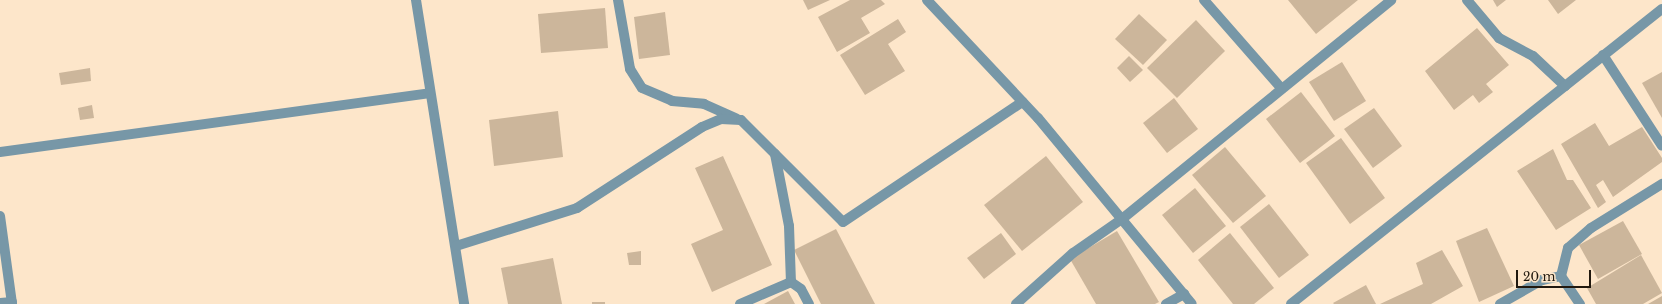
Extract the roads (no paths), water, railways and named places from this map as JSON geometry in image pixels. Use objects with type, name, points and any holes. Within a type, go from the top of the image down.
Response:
[{"type":"street","points":[[416,0],[464,304]]},
{"type":"street","points":[[618,0],[630,69],[642,88],[672,102],[704,104],[740,120],[843,222],[1022,102]]},
{"type":"street","points":[[927,0],[1022,102],[1192,304]]},
{"type":"street","points":[[1204,0],[1282,89]]},
{"type":"street","points":[[1016,304],[1073,253],[1122,219],[1391,0]]},
{"type":"street","points":[[1467,0],[1499,38],[1533,56],[1566,86]]},
{"type":"street","points":[[1291,304],[1662,9]]},
{"type":"street","points":[[1603,55],[1662,146]]},
{"type":"street","points":[[0,152],[430,93]]},
{"type":"street","points":[[456,246],[577,208],[702,127],[721,119],[740,120]]},
{"type":"street","points":[[775,154],[789,226],[791,282]]},
{"type":"street","points":[[1580,304],[1561,276],[1568,248],[1591,228],[1662,184]]},
{"type":"street","points":[[0,216],[12,303],[0,304]]},
{"type":"street","points":[[1500,304],[1542,280],[1561,276]]},
{"type":"street","points":[[740,304],[791,282]]},
{"type":"street","points":[[791,282],[801,289],[809,304]]},
{"type":"street","points":[[1166,304],[1184,294]]}]
